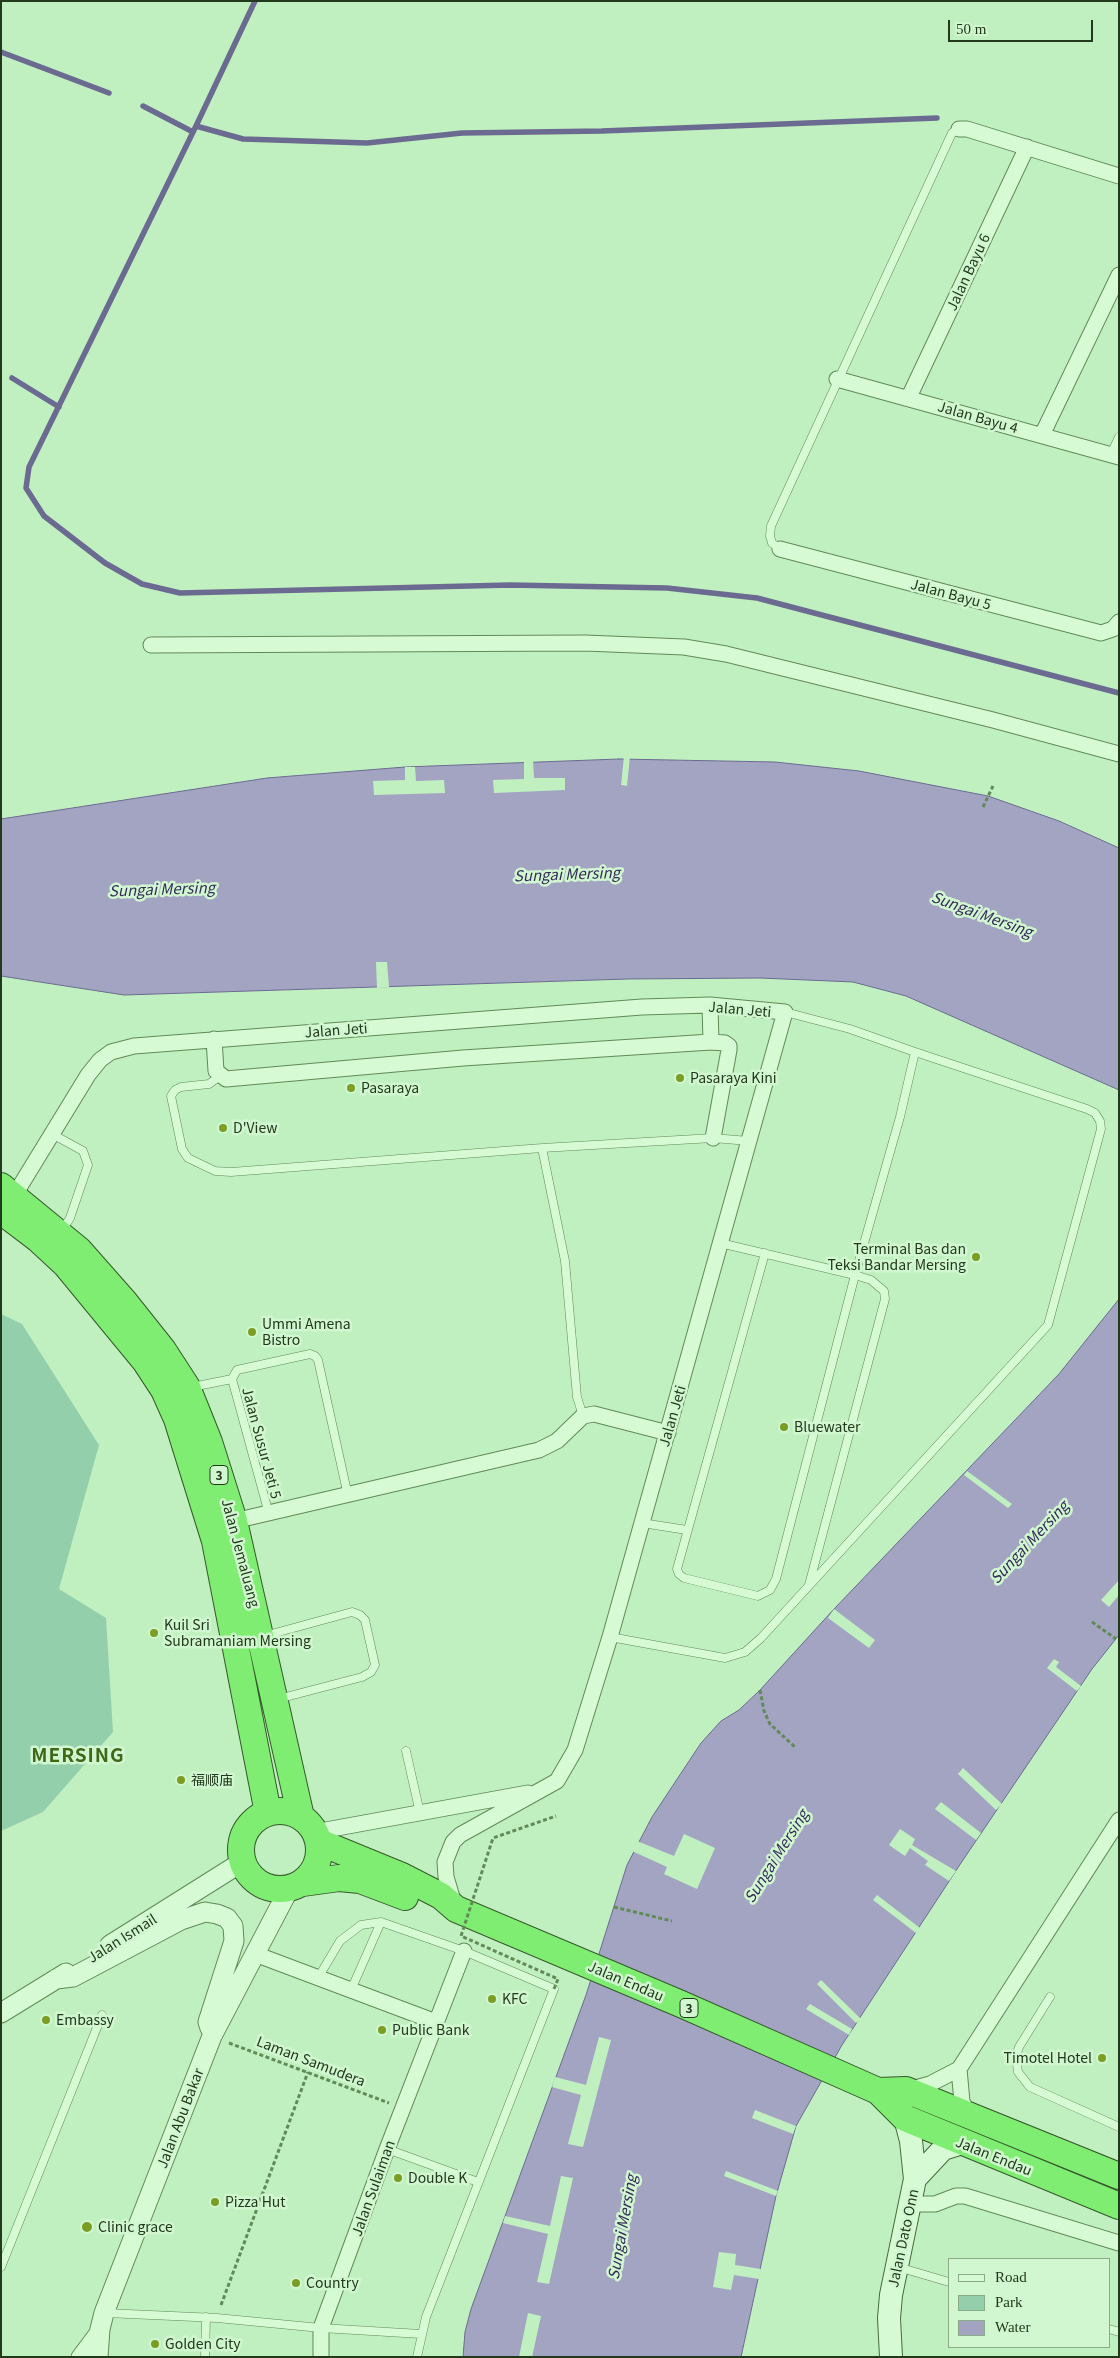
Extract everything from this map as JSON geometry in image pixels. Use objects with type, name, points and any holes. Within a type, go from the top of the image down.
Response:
[{"type":"highway","name":"Jalan Jemaluang","points":[[6,1198],[60,1232],[79,1250],[124,1301],[163,1350],[187,1388],[209,1442],[234,1521],[262,1636],[275,1700],[312,1831]]},
{"type":"highway","name":"Jalan Jemaluang","points":[[6,1198],[38,1239],[66,1265],[134,1348],[164,1390],[177,1419],[215,1540],[268,1813]]},
{"type":"highway","name":"3","points":[[242,1862],[254,1881],[264,1887],[275,1890],[296,1886],[313,1872],[319,1858],[312,1831],[292,1812],[268,1813]]},
{"type":"highway","points":[[242,1862],[241,1845],[247,1828],[268,1813]]},
{"type":"highway","name":"Jalan Endau","points":[[312,1831],[441,1896],[456,1910],[681,2004],[878,2091],[905,2118],[1119,2206]]},
{"type":"highway","name":"Jalan Endau","points":[[296,1886],[339,1878],[360,1880],[434,1910],[456,1910]]},
{"type":"highway","name":"Jalan Endau","points":[[878,2091],[906,2090],[1119,2176]]},
{"type":"main road","points":[[905,2118],[911,2141],[915,2179]]},
{"type":"main road","name":"Jalan Dato Onn","points":[[891,2357],[889,2318],[896,2266],[915,2179],[943,2149],[962,2143]]},
{"type":"street","points":[[959,129],[967,129],[1119,176]]},
{"type":"street","name":"Jalan Bayu 6","points":[[908,397],[1027,147]]},
{"type":"street","points":[[1042,435],[1119,275]]},
{"type":"street","name":"Jalan Bayu 4","points":[[837,379],[1115,455]]},
{"type":"street","name":"Jalan Bayu 5","points":[[780,549],[1101,633],[1113,629],[1119,622]]},
{"type":"street","points":[[151,645],[584,643],[684,646],[726,654],[993,720],[1119,754]]},
{"type":"street","points":[[710,1005],[711,1042]]},
{"type":"street","name":"Jalan Jeti","points":[[6,1198],[52,1134],[88,1075],[100,1060],[110,1052],[134,1046],[642,1007],[710,1005],[785,1012],[610,1637],[574,1750],[557,1781],[460,1835],[453,1842],[446,1862],[446,1877],[456,1910]]},
{"type":"street","points":[[214,1039],[216,1071],[226,1079],[463,1058],[711,1042],[725,1044],[729,1046],[730,1050],[713,1138]]},
{"type":"street","points":[[234,1521],[539,1450],[557,1441],[583,1416],[594,1414],[668,1433]]},
{"type":"street","points":[[312,1831],[542,1791]]},
{"type":"street","points":[[906,2090],[930,2084],[959,2069],[1119,1820]]},
{"type":"street","name":"Jalan Ismail","points":[[1,2013],[242,1862]]},
{"type":"street","name":"Jalan Abu Bakar","points":[[98,2357],[102,2321],[212,2036],[255,1954],[296,1886]]},
{"type":"street","points":[[56,1979],[72,1977],[182,1920],[205,1912],[217,1914],[227,1918],[233,1926],[234,1941],[208,2022],[212,2036]]},
{"type":"street","name":"Jalan Sulaiman","points":[[321,2357],[321,2328],[387,2148],[464,1951]]},
{"type":"street","points":[[255,1954],[436,2022]]},
{"type":"street","points":[[959,2069],[962,2102],[970,2115]]},
{"type":"street","points":[[909,2204],[930,2205],[956,2196],[965,2196],[1119,2243]]},
{"type":"street","points":[[79,2357],[102,2321]]},
{"type":"lane","points":[[780,549],[772,543],[770,526],[952,134],[959,129]]},
{"type":"lane","points":[[1115,455],[1119,437]]},
{"type":"lane","points":[[610,1637],[724,1658],[745,1652],[751,1648],[1048,1326],[1101,1129],[1100,1121],[1095,1113],[850,1029],[785,1012]]},
{"type":"lane","points":[[766,1253],[677,1569],[684,1578],[758,1596],[770,1590],[776,1578],[854,1274],[900,1117],[916,1052]]},
{"type":"lane","points":[[220,1076],[209,1084],[181,1086],[171,1096],[182,1148],[188,1158],[215,1171],[231,1172],[542,1148],[713,1138],[749,1141]]},
{"type":"lane","points":[[52,1134],[83,1151],[88,1165],[70,1218],[60,1232]]},
{"type":"lane","points":[[542,1148],[565,1261],[577,1396],[583,1416]]},
{"type":"lane","points":[[720,1243],[854,1274],[878,1285],[884,1291],[886,1299],[808,1587]]},
{"type":"lane","points":[[187,1388],[232,1379],[237,1370],[310,1354],[315,1356],[318,1360],[348,1496]]},
{"type":"lane","name":"Jalan Susur Jeti 5","points":[[232,1379],[268,1514]]},
{"type":"lane","points":[[642,1523],[687,1530]]},
{"type":"lane","points":[[262,1636],[352,1612],[360,1614],[365,1620],[375,1665],[371,1672],[362,1678],[275,1700]]},
{"type":"lane","points":[[406,1751],[420,1813]]},
{"type":"lane","points":[[351,1990],[381,1922]]},
{"type":"lane","points":[[318,1978],[340,1941],[361,1925],[381,1922],[464,1951],[554,1989],[420,2334],[417,2357]]},
{"type":"lane","points":[[1050,1996],[1019,2047],[1016,2056],[1018,2072],[1030,2087],[1119,2127]]},
{"type":"lane","points":[[1,2267],[102,2015]]},
{"type":"lane","points":[[387,2148],[478,2182]]},
{"type":"lane","points":[[896,2266],[948,2282]]},
{"type":"lane","points":[[206,2318],[206,2357]]},
{"type":"lane","points":[[102,2321],[217,2318],[321,2328],[420,2334]]},
{"type":"path","points":[[982,807],[993,786]]},
{"type":"path","points":[[1092,1622],[1116,1639]]},
{"type":"path","points":[[760,1690],[764,1711],[770,1724],[795,1747]]},
{"type":"path","points":[[554,1989],[558,1979],[461,1936],[493,1838],[556,1816]]},
{"type":"path","points":[[614,1907],[672,1920]]},
{"type":"path","name":"Laman Samudera","points":[[212,2036],[403,2108]]},
{"type":"path","points":[[217,2318],[308,2072]]},
{"type":"green space","points":[[1,1314],[22,1324],[99,1445],[59,1589],[106,1618],[113,1732],[43,1812],[1,1831]]},
{"type":"water","name":"Sungai Mersing","points":[[619,759],[775,762],[859,771],[988,796],[1059,821],[1119,848],[1119,1090],[906,996],[853,982],[760,978],[627,979],[124,995],[1,976],[1,819],[267,778],[405,767]]},
{"type":"water","name":"Sungai Mersing","points":[[1119,1299],[1119,1635],[1092,1669],[961,1863],[842,2045],[796,2126],[776,2196],[741,2357],[463,2357],[465,2332],[471,2309],[586,1995],[627,1865],[652,1817],[701,1743],[721,1721],[739,1710],[760,1690],[834,1609],[1059,1374]]},
{"type":"pier","points":[[624,756],[630,756],[627,786],[621,785]]},
{"type":"pier","points":[[533,759],[534,778],[565,778],[565,790],[494,793],[493,780],[524,779],[524,760]]},
{"type":"pier","points":[[405,767],[415,767],[416,781],[444,780],[445,793],[374,795],[373,781],[405,780]]},
{"type":"pier","points":[[376,962],[387,962],[389,987],[377,988]]},
{"type":"pier","points":[[967,1471],[1012,1504],[1008,1508],[964,1475]]},
{"type":"pier","points":[[1119,1580],[1119,1595],[1109,1607],[1101,1600]]},
{"type":"pier","points":[[834,1609],[875,1640],[869,1648],[828,1618]]},
{"type":"pier","points":[[1054,1659],[1059,1662],[1056,1667],[1081,1686],[1077,1691],[1047,1668]]},
{"type":"pier","points":[[963,1768],[1002,1804],[996,1810],[958,1774]]},
{"type":"pier","points":[[941,1802],[981,1833],[976,1840],[935,1809]]},
{"type":"pier","points":[[900,1829],[915,1839],[912,1845],[956,1871],[949,1881],[925,1865],[928,1861],[910,1848],[905,1856],[889,1845]]},
{"type":"pier","points":[[684,1834],[715,1848],[697,1889],[664,1874],[667,1867],[632,1851],[637,1841],[674,1856]]},
{"type":"pier","points":[[877,1895],[920,1928],[916,1933],[873,1900]]},
{"type":"pier","points":[[821,1980],[861,2019],[856,2023],[817,1984]]},
{"type":"pier","points":[[810,2004],[852,2029],[849,2035],[806,2009]]},
{"type":"pier","points":[[599,2037],[611,2040],[583,2147],[568,2144],[581,2095],[552,2087],[555,2077],[586,2085]]},
{"type":"pier","points":[[755,2110],[796,2126],[793,2134],[752,2118]]},
{"type":"pier","points":[[726,2171],[778,2191],[776,2196],[724,2176]]},
{"type":"pier","points":[[561,2176],[573,2178],[549,2284],[537,2282],[548,2234],[503,2223],[505,2216],[550,2226]]},
{"type":"pier","points":[[719,2252],[736,2254],[735,2265],[761,2269],[759,2279],[734,2275],[731,2290],[713,2287]]},
{"type":"pier","points":[[528,2313],[541,2316],[532,2357],[519,2357]]},
{"type":"waterway","points":[[255,1],[29,467],[26,488],[44,516],[105,563],[142,584],[180,593],[510,585],[667,588],[757,598],[1119,693]]},
{"type":"waterway","points":[[1,52],[109,93]]},
{"type":"waterway","points":[[143,106],[193,132]]},
{"type":"waterway","points":[[196,126],[243,139],[367,143],[462,133],[602,131],[937,118]]},
{"type":"waterway","points":[[12,378],[59,407]]},
{"type":"place","name":"Pasaraya Kini","points":[[680,1078]]},
{"type":"place","name":"Pasaraya","points":[[351,1088]]},
{"type":"place","name":"D'View","points":[[223,1128]]},
{"type":"place","name":"Terminal Bas dan Teksi Bandar Mersing","points":[[976,1257]]},
{"type":"place","name":"Ummi Amena Bistro","points":[[252,1332]]},
{"type":"place","name":"Bluewater","points":[[784,1427]]},
{"type":"place","name":"Kuil Sri Subramaniam Mersing","points":[[154,1633]]},
{"type":"place","name":"福顺庙","points":[[181,1780]]},
{"type":"place","name":"KFC","points":[[492,1999]]},
{"type":"place","name":"Embassy","points":[[46,2020]]},
{"type":"place","name":"Public Bank","points":[[382,2030]]},
{"type":"place","name":"Timotel Hotel","points":[[1102,2058]]},
{"type":"place","name":"Double K","points":[[398,2178]]},
{"type":"place","name":"Pizza Hut","points":[[215,2202]]},
{"type":"place","name":"Clinic grace","points":[[87,2227]]},
{"type":"place","name":"Country","points":[[296,2283]]},
{"type":"place","name":"Golden City","points":[[155,2344]]},
{"type":"district","name":"MERSING","points":[[78,1755]]}]
